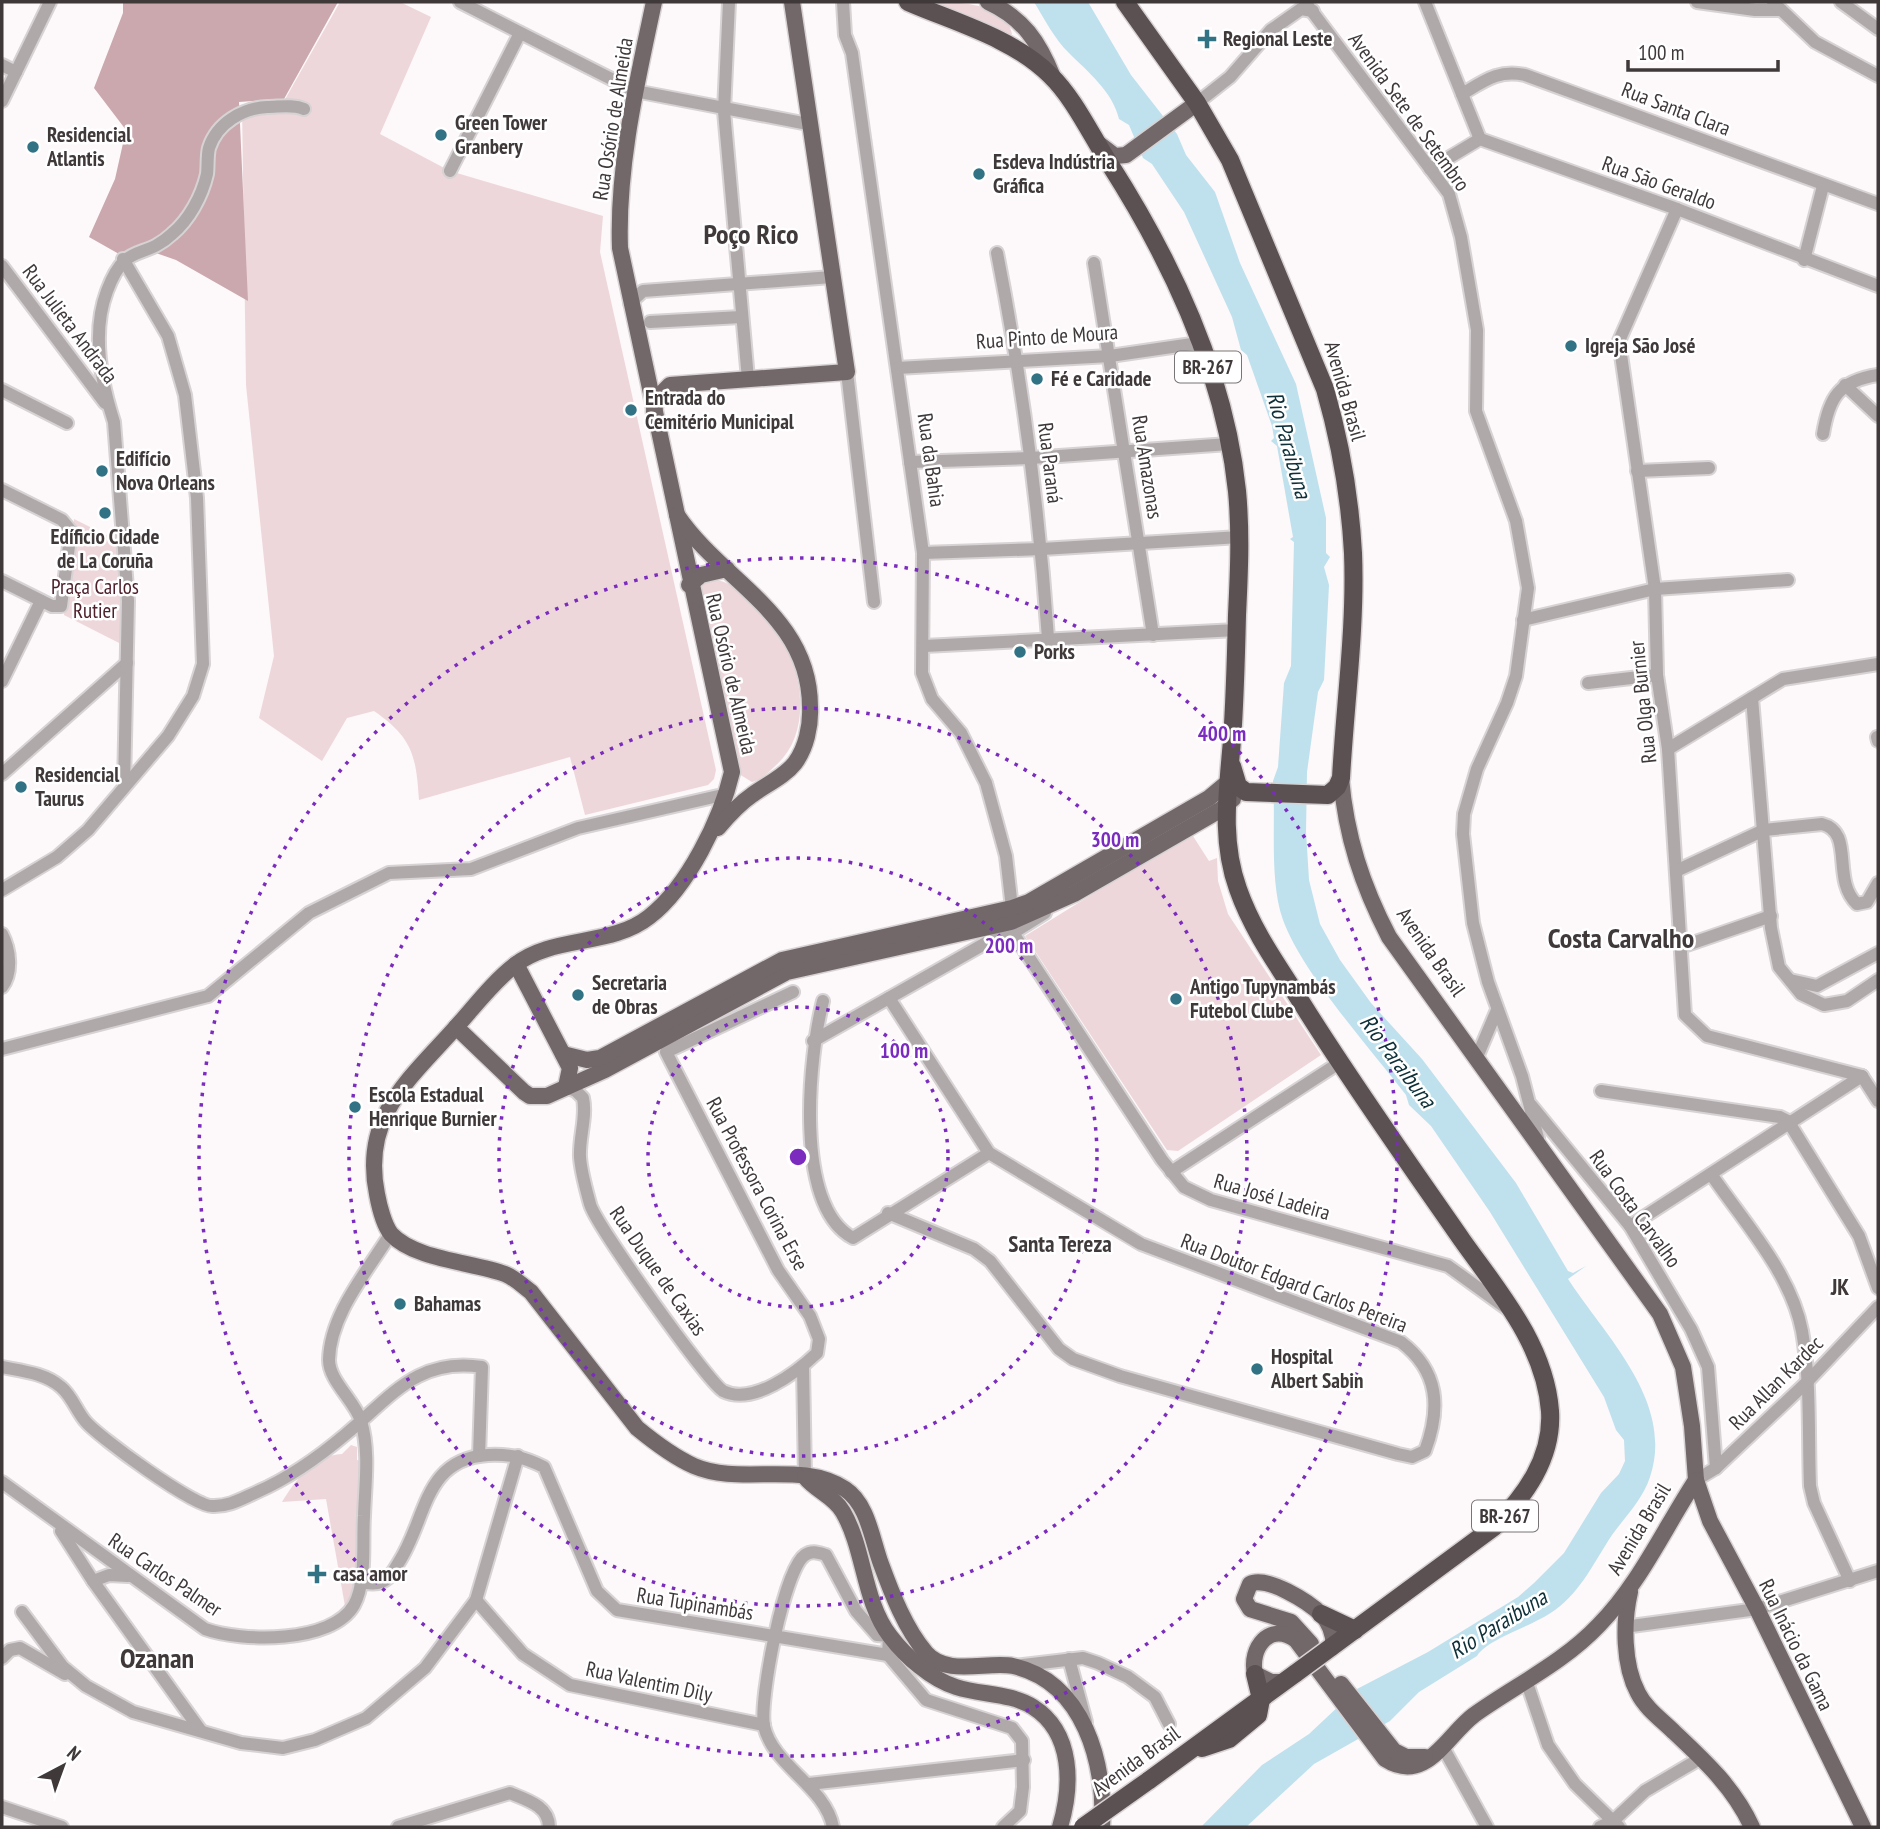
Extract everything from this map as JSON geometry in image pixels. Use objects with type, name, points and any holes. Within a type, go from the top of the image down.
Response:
[{"type":"highway","name":"BR-267","points":[[908,2],[1012,48],[1053,77],[1150,231],[1199,343],[1218,395],[1229,444],[1240,537],[1231,759],[1226,804],[1226,826],[1233,874],[1250,918],[1339,1063],[1513,1313],[1537,1355],[1550,1410],[1550,1432],[1535,1475],[1517,1503],[1494,1527],[1261,1699]]},
{"type":"highway","name":"Avenida Brasil","points":[[1125,2],[1237,174],[1300,326],[1334,421],[1353,551],[1341,778]]},
{"type":"highway","points":[[1231,759],[1238,786],[1251,792],[1325,795],[1337,787],[1341,778]]},
{"type":"highway","points":[[1226,826],[1234,805],[1251,792]]},
{"type":"highway","points":[[1321,1614],[1355,1630]]},
{"type":"highway","points":[[1255,1674],[1261,1699]]},
{"type":"highway","name":"Avenida Brasil","points":[[1083,1827],[1191,1750],[1216,1744],[1243,1730],[1258,1715],[1261,1699]]},
{"type":"main road","name":"Rua Osório de Almeida","points":[[391,1233],[378,1202],[373,1176],[376,1137],[386,1110],[402,1087],[516,964],[541,952],[626,930],[650,916],[712,836],[727,794],[731,767],[689,585],[620,248],[620,208],[635,91],[653,2]]},
{"type":"main road","points":[[643,362],[654,377],[670,385],[847,372],[808,124],[792,2]]},
{"type":"main road","points":[[988,2],[1019,19],[1036,41],[1053,77]]},
{"type":"main road","name":"BR-267","points":[[1088,130],[1109,153],[1119,158],[1191,107]]},
{"type":"main road","points":[[653,415],[656,399],[670,385]]},
{"type":"main road","points":[[674,510],[698,541],[761,600],[786,630],[806,673],[809,691],[810,722],[803,747],[787,772],[763,785],[744,801],[712,836]]},
{"type":"main road","points":[[689,585],[701,575],[727,569]]},
{"type":"main road","points":[[731,767],[743,783],[763,785]]},
{"type":"main road","name":"Avenida Brasil","points":[[1341,778],[1343,813],[1357,865],[1389,937],[1648,1293],[1670,1332],[1686,1381],[1696,1480],[1632,1588],[1591,1633],[1527,1683],[1475,1715],[1437,1753]]},
{"type":"main road","points":[[456,1027],[530,1096],[547,1096],[782,960],[1012,921],[1074,894],[1227,783]]},
{"type":"main road","points":[[727,794],[763,785]]},
{"type":"main road","points":[[1012,921],[1052,889],[1251,792]]},
{"type":"main road","points":[[1325,795],[1339,803],[1343,813]]},
{"type":"main road","points":[[516,964],[570,1068],[566,1087]]},
{"type":"main road","points":[[564,1054],[602,1064]]},
{"type":"main road","points":[[391,1233],[419,1251],[509,1275],[531,1292],[637,1428],[696,1467],[739,1473],[805,1476],[846,1489],[863,1510],[906,1623],[928,1655],[941,1663],[1012,1666],[1044,1679],[1065,1694],[1091,1739],[1104,1796],[1102,1827]]},
{"type":"main road","points":[[805,1476],[840,1507],[862,1561],[878,1615],[889,1636],[928,1673],[955,1687],[1006,1697],[1032,1707],[1050,1722],[1065,1750],[1069,1775],[1068,1801],[1060,1827]]},
{"type":"main road","name":"Rua Inácio da Gama","points":[[1696,1480],[1702,1501],[1863,1827]]},
{"type":"main road","points":[[1685,1497],[1702,1501]]},
{"type":"main road","points":[[862,1561],[869,1571],[886,1576]]},
{"type":"main road","points":[[1332,1647],[1330,1628],[1321,1614],[1266,1581],[1255,1581],[1244,1594],[1250,1609],[1297,1626],[1333,1682]]},
{"type":"main road","points":[[1632,1588],[1624,1627],[1636,1690],[1655,1715],[1701,1758],[1740,1800],[1752,1827]]},
{"type":"main road","points":[[889,1636],[906,1623]]},
{"type":"main road","points":[[1591,1633],[1624,1627]]},
{"type":"main road","points":[[1290,1678],[1265,1680],[1255,1674],[1255,1653],[1262,1641],[1273,1633],[1285,1633],[1296,1640],[1333,1682],[1385,1750],[1406,1756],[1437,1753]]},
{"type":"street","points":[[2,101],[50,2]]},
{"type":"street","points":[[460,2],[635,91],[808,124]]},
{"type":"street","points":[[729,2],[724,110],[737,284],[748,379]]},
{"type":"street","name":"Rua da Bahia","points":[[843,2],[845,35],[852,53],[923,553],[922,673],[932,699],[961,733],[986,783],[1006,856],[1012,921]]},
{"type":"street","points":[[1425,2],[1480,139],[1430,169]]},
{"type":"street","points":[[1697,2],[1755,10],[1777,6],[1815,42],[1878,76]]},
{"type":"street","points":[[1841,2],[1878,29]]},
{"type":"street","points":[[1191,107],[1230,77],[1271,30],[1306,6]]},
{"type":"street","name":"Avenida Sete de Setembro","points":[[1306,6],[1449,194],[1461,237],[1477,330],[1476,411],[1516,521],[1528,588],[1523,620]]},
{"type":"street","points":[[450,171],[520,33]]},
{"type":"street","points":[[2,65],[16,72]]},
{"type":"street","name":"Rua Santa Clara","points":[[1462,94],[1494,75],[1509,71],[1525,75],[1878,204]]},
{"type":"street","points":[[124,786],[127,663],[125,535],[114,422],[107,405],[99,332],[106,294],[122,259],[172,234],[188,215],[199,198],[206,174],[209,147],[220,128],[231,118],[253,108],[304,108]]},
{"type":"street","name":"Rua São Geraldo","points":[[1480,139],[1677,208],[1804,260],[1878,286]]},
{"type":"street","points":[[1804,260],[1823,186]]},
{"type":"street","name":"Rua Olga Burnier","points":[[1677,208],[1619,341],[1655,589],[1657,675],[1668,749],[1685,1015],[1707,1036],[1862,1076]]},
{"type":"street","name":"Rua Paraná","points":[[997,253],[1018,360],[1031,458],[1042,550],[1048,638]]},
{"type":"street","points":[[2,890],[57,857],[88,830],[168,736],[193,696],[203,664],[197,498],[185,395],[168,336],[122,259]]},
{"type":"street","name":"Rua Amazonas","points":[[1094,263],[1153,635]]},
{"type":"street","name":"Rua Julieta Andrada","points":[[2,266],[107,405]]},
{"type":"street","points":[[630,303],[643,290],[832,276]]},
{"type":"street","points":[[650,321],[741,317]]},
{"type":"street","name":"Rua Pinto de Moura","points":[[897,368],[1110,356],[1199,343]]},
{"type":"street","points":[[847,372],[874,602]]},
{"type":"street","points":[[1823,434],[1827,407],[1845,386],[1861,378],[1878,375]]},
{"type":"street","points":[[1845,386],[1878,416]]},
{"type":"street","points":[[2,390],[67,423]]},
{"type":"street","points":[[910,462],[1031,458],[1229,444]]},
{"type":"street","points":[[1637,471],[1709,468]]},
{"type":"street","points":[[2,491],[62,520],[71,531],[61,606],[52,606],[2,581]]},
{"type":"street","points":[[923,553],[1042,550],[1240,537]]},
{"type":"street","points":[[1523,620],[1655,589],[1788,580]]},
{"type":"street","points":[[2,681],[41,601]]},
{"type":"street","name":"Rua Costa Carvalho","points":[[1523,620],[1516,676],[1507,703],[1477,769],[1463,834],[1473,923],[1497,1010],[1530,1102],[1535,1130],[1543,1148]]},
{"type":"street","points":[[924,646],[1237,630]]},
{"type":"street","points":[[2,774],[127,663]]},
{"type":"street","points":[[1668,749],[1783,679],[1878,664]]},
{"type":"street","points":[[1588,683],[1657,675]]},
{"type":"street","points":[[1752,698],[1771,916],[1779,967],[1801,994],[1824,1005],[1847,1001],[1878,980]]},
{"type":"street","points":[[707,799],[728,776],[731,767]]},
{"type":"street","points":[[2,1049],[208,996],[309,912],[389,873],[471,869],[578,828],[727,794]]},
{"type":"street","points":[[1676,871],[1764,830],[1822,824],[1830,826],[1840,838],[1843,883],[1848,896],[1857,904],[1867,902],[1878,883]]},
{"type":"street","points":[[1681,947],[1771,916]]},
{"type":"street","points":[[813,1041],[993,939],[1012,921]]},
{"type":"street","name":"Rua José Ladeira","points":[[1012,921],[1171,1172],[1184,1187],[1211,1200],[1448,1266],[1513,1313]]},
{"type":"street","points":[[2,934],[10,958],[7,981],[2,987]]},
{"type":"street","points":[[1790,980],[1817,986],[1878,953]]},
{"type":"street","name":"Rua Professora Corina Erse","points":[[793,992],[666,1052],[778,1270],[810,1316],[818,1339],[817,1353],[803,1367]]},
{"type":"street","name":"Rua Doutor Edgard Carlos Pereira","points":[[888,1213],[974,1249],[990,1262],[1059,1349],[1073,1359],[1120,1376],[1398,1454],[1412,1457],[1424,1451],[1436,1407],[1435,1386],[1416,1353],[1401,1342],[1141,1244],[989,1153],[889,998]]},
{"type":"street","points":[[823,1001],[813,1041],[810,1097],[816,1173],[827,1208],[837,1228],[853,1238],[888,1213],[989,1153]]},
{"type":"street","points":[[1478,1057],[1497,1010]]},
{"type":"street","points":[[1462,1036],[1487,1033]]},
{"type":"street","points":[[1171,1172],[1339,1063]]},
{"type":"street","points":[[1629,1226],[1788,1121],[1862,1076],[1878,1101]]},
{"type":"street","name":"Rua Duque de Caxias","points":[[566,1087],[576,1090],[583,1098],[580,1157],[591,1208],[617,1251],[705,1372],[723,1391],[749,1395],[803,1367]]},
{"type":"street","points":[[1601,1091],[1780,1117],[1788,1121],[1859,1236],[1878,1288]]},
{"type":"street","name":"Rua Costa Carvalho","points":[[1530,1102],[1629,1226],[1675,1297],[1708,1367],[1716,1468]]},
{"type":"street","points":[[1711,1174],[1778,1272],[1802,1330],[1807,1382],[1810,1486],[1814,1503],[1850,1581]]},
{"type":"street","points":[[361,1420],[329,1364],[331,1343],[338,1320],[391,1233]]},
{"type":"street","name":"Rua Allan Kardec","points":[[1696,1480],[1716,1468],[1807,1382],[1878,1307]]},
{"type":"street","points":[[2,1367],[35,1373],[62,1387],[86,1423],[189,1499],[210,1507],[226,1506],[267,1488],[341,1438],[405,1381],[442,1368],[467,1365],[482,1367],[478,1456]]},
{"type":"street","points":[[803,1367],[805,1476]]},
{"type":"street","name":"Rua Carlos Palmer","points":[[2,1482],[128,1576],[205,1629],[253,1638],[284,1637],[315,1630],[346,1616],[355,1604],[360,1582],[365,1447],[361,1420]]},
{"type":"street","points":[[341,1438],[355,1440],[365,1447]]},
{"type":"street","points":[[2,1658],[10,1650],[20,1648],[133,1712],[241,1743],[284,1748],[315,1740],[366,1718],[425,1668],[476,1600],[522,1456],[478,1456],[460,1459],[440,1476],[422,1509],[410,1545],[388,1578],[379,1583],[360,1582]]},
{"type":"street","name":"Rua Tupinambás","points":[[522,1456],[544,1467],[597,1591],[617,1611],[888,1655]]},
{"type":"street","points":[[57,1524],[93,1581],[201,1731]]},
{"type":"street","points":[[833,1827],[831,1819],[809,1784],[772,1743],[764,1725],[774,1636],[795,1570],[803,1556],[813,1552],[826,1555],[856,1611],[877,1635],[889,1636],[888,1655],[926,1700],[1012,1728],[1022,1741],[1024,1760],[1020,1811],[1003,1827]]},
{"type":"street","points":[[1624,1627],[1757,1609],[1878,1571]]},
{"type":"street","points":[[93,1581],[109,1575],[128,1576]]},
{"type":"street","name":"Rua Valentim Dily","points":[[476,1600],[523,1654],[570,1685],[764,1725]]},
{"type":"street","points":[[22,1612],[63,1667],[86,1686]]},
{"type":"street","points":[[1012,1666],[1083,1658],[1128,1677],[1155,1697],[1169,1724]]},
{"type":"street","points":[[1069,1659],[1091,1739]]},
{"type":"street","points":[[1527,1683],[1548,1745],[1574,1784],[1616,1824]]},
{"type":"street","points":[[1437,1753],[1487,1827]]},
{"type":"street","points":[[1600,1827],[1616,1824],[1645,1791],[1701,1758]]},
{"type":"street","points":[[809,1784],[1024,1760]]},
{"type":"street","points":[[398,1827],[510,1793],[536,1804],[549,1819],[550,1827]]},
{"type":"street","points":[[2,1807],[62,1827]]},
{"type":"green space","points":[[340,2],[400,2],[431,17],[380,134],[450,171],[603,216],[600,252],[716,770],[714,779],[708,785],[585,815],[570,757],[419,800],[414,760],[405,739],[374,711],[347,718],[322,761],[259,718],[274,656],[246,385],[242,105],[283,103]]},
{"type":"green space","points":[[923,2],[961,3],[988,9],[1008,23],[1012,34],[1009,37]]},
{"type":"green space","name":"Praça Carlos Rutier","points":[[74,519],[90,527],[92,535],[121,535],[125,646],[64,615]]},
{"type":"green space","points":[[708,578],[734,587],[757,604],[777,628],[791,657],[799,687],[800,717],[792,745],[769,772],[752,782],[739,774],[698,587]]},
{"type":"green space","name":"Antigo Tupynambás Futebol Clube","points":[[1191,833],[1209,861],[1217,858],[1218,881],[1228,914],[1321,1055],[1178,1151],[1167,1150],[1025,936]]},
{"type":"green space","points":[[351,1445],[357,1447],[357,1460],[363,1462],[356,1582],[352,1602],[345,1606],[326,1499],[282,1502],[306,1470],[332,1455],[342,1454]]},
{"type":"shaded area","points":[[123,2],[338,2],[284,99],[239,102],[248,301],[176,260],[136,246],[119,254],[89,237],[115,179],[126,130],[94,88],[123,13]]},
{"type":"water","name":"Rio Paraibuna","points":[[1034,2],[1088,2],[1131,75],[1177,134],[1186,155],[1215,192],[1240,263],[1296,384],[1326,518],[1326,553],[1330,557],[1324,567],[1329,585],[1324,680],[1318,692],[1307,772],[1306,832],[1309,880],[1320,924],[1340,960],[1371,1003],[1422,1059],[1516,1183],[1568,1271],[1573,1273],[1586,1266],[1568,1279],[1632,1371],[1645,1396],[1653,1422],[1655,1449],[1647,1485],[1573,1594],[1555,1610],[1500,1638],[1477,1656],[1419,1692],[1390,1721],[1314,1764],[1246,1827],[1201,1827],[1262,1765],[1309,1734],[1357,1689],[1428,1652],[1518,1597],[1534,1583],[1564,1553],[1601,1493],[1619,1474],[1625,1461],[1624,1440],[1616,1430],[1604,1397],[1490,1212],[1431,1126],[1409,1105],[1406,1095],[1321,987],[1283,920],[1274,870],[1273,781],[1278,767],[1284,683],[1291,666],[1294,542],[1290,539],[1293,537],[1277,446],[1271,441],[1274,438],[1272,426],[1247,355],[1241,350],[1232,317],[1184,212],[1152,164],[1143,158],[1129,125],[1119,119],[1105,91],[1059,42]]},
{"type":"place","name":"Regional Leste","points":[[1207,39]]},
{"type":"place","name":"Green Tower Granbery","points":[[441,135]]},
{"type":"place","name":"Residencial Atlantis","points":[[33,147]]},
{"type":"place","name":"Esdeva Indústria Gráfica","points":[[979,174]]},
{"type":"place","name":"Igreja São José","points":[[1571,346]]},
{"type":"place","name":"Fé e Caridade","points":[[1037,379]]},
{"type":"place","name":"Entrada do Cemitério Municipal","points":[[631,410]]},
{"type":"place","name":"Edifício Nova Orleans","points":[[102,471]]},
{"type":"place","name":"Edíficio Cidade de La Coruña","points":[[105,513]]},
{"type":"place","name":"Porks","points":[[1020,652]]},
{"type":"place","name":"Residencial Taurus","points":[[21,787]]},
{"type":"place","name":"Secretaria de Obras","points":[[578,995]]},
{"type":"place","name":"Antigo Tupynambás Futebol Clube","points":[[1176,999]]},
{"type":"place","name":"Escola Estadual Henrique Burnier","points":[[355,1107]]},
{"type":"place","name":"Bahamas","points":[[400,1304]]},
{"type":"place","name":"Hospital Albert Sabin","points":[[1257,1369]]},
{"type":"place","name":"casa amor","points":[[317,1574]]},
{"type":"district","name":"Poço Rico","points":[[751,234]]},
{"type":"district","name":"Costa Carvalho","points":[[1621,938]]},
{"type":"district","name":"Santa Tereza","points":[[1060,1244]]},
{"type":"district","name":"JK","points":[[1840,1287]]},
{"type":"district","name":"Ozanan","points":[[157,1658]]}]
